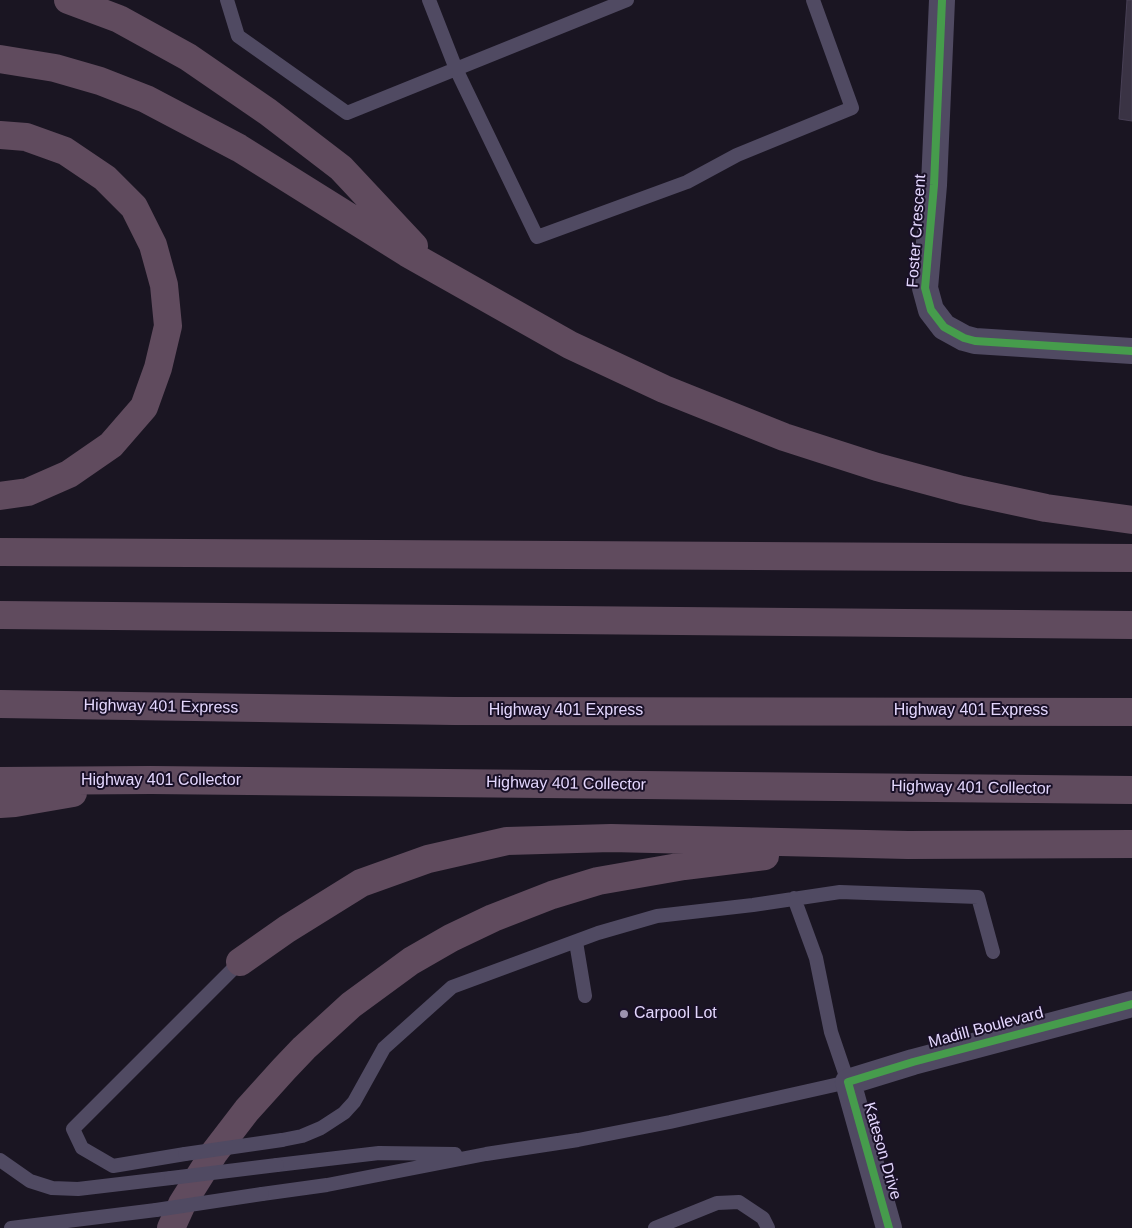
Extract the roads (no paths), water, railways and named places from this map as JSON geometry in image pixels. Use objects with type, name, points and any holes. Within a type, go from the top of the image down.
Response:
[{"type":"highway","points":[[68,0],[119,19],[188,56],[268,112],[341,168],[436,269]]},
{"type":"highway","points":[[0,59],[55,68],[100,81],[146,99],[240,148],[436,269],[570,345],[664,389],[784,437],[877,467],[962,490],[1046,508],[1132,520]]},
{"type":"highway","points":[[0,135],[26,137],[65,151],[104,178],[134,207],[153,245],[164,285],[168,326],[158,368],[144,407],[111,445],[69,474],[28,492],[0,496]]},
{"type":"highway","points":[[0,552],[1132,558]]},
{"type":"highway","points":[[0,615],[1132,625]]},
{"type":"highway","name":"Highway 401 Express","points":[[0,704],[454,711],[1132,712]]},
{"type":"highway","name":"Highway 401 Collector","points":[[0,780],[1132,790]]},
{"type":"highway","points":[[0,804],[152,780]]},
{"type":"highway","points":[[240,962],[287,929],[361,883],[428,859],[506,841],[611,838],[908,845],[1132,844]]},
{"type":"highway","points":[[164,1219],[182,1204],[214,1153],[252,1104],[304,1048],[351,1005],[378,984],[411,961],[450,938],[493,918],[552,895],[598,880],[756,856],[908,845]]},
{"type":"street","name":"Foster Crescent","points":[[942,0],[934,185],[925,288],[931,310],[944,327],[964,338],[975,341],[1132,351]]},
{"type":"street","name":"Madill Boulevard","points":[[848,1082],[912,1062],[1132,1004]]},
{"type":"street","name":"Kateson Drive","points":[[848,1082],[889,1228]]},
{"type":"lane","points":[[227,0],[238,36],[347,112],[627,0]]},
{"type":"lane","points":[[428,0],[456,69],[537,237],[686,182],[737,155],[852,108],[813,0]]},
{"type":"lane","points":[[240,962],[73,1129],[82,1148],[113,1166],[302,1136],[321,1128],[344,1113],[354,1102],[384,1048],[452,987],[598,933],[658,916],[840,892],[978,897],[993,952]]},
{"type":"lane","points":[[11,1228],[164,1219],[262,1194],[327,1185],[486,1154],[578,1140],[848,1082],[831,1032],[816,958],[794,898]]},
{"type":"lane","points":[[576,942],[585,996]]},
{"type":"lane","points":[[0,1160],[30,1181],[52,1188],[78,1189],[379,1153],[486,1154]]},
{"type":"lane","points":[[655,1228],[717,1203],[740,1202],[764,1218],[768,1228]]},
{"type":"place","name":"Carpool Lot","points":[[624,1014]]}]
